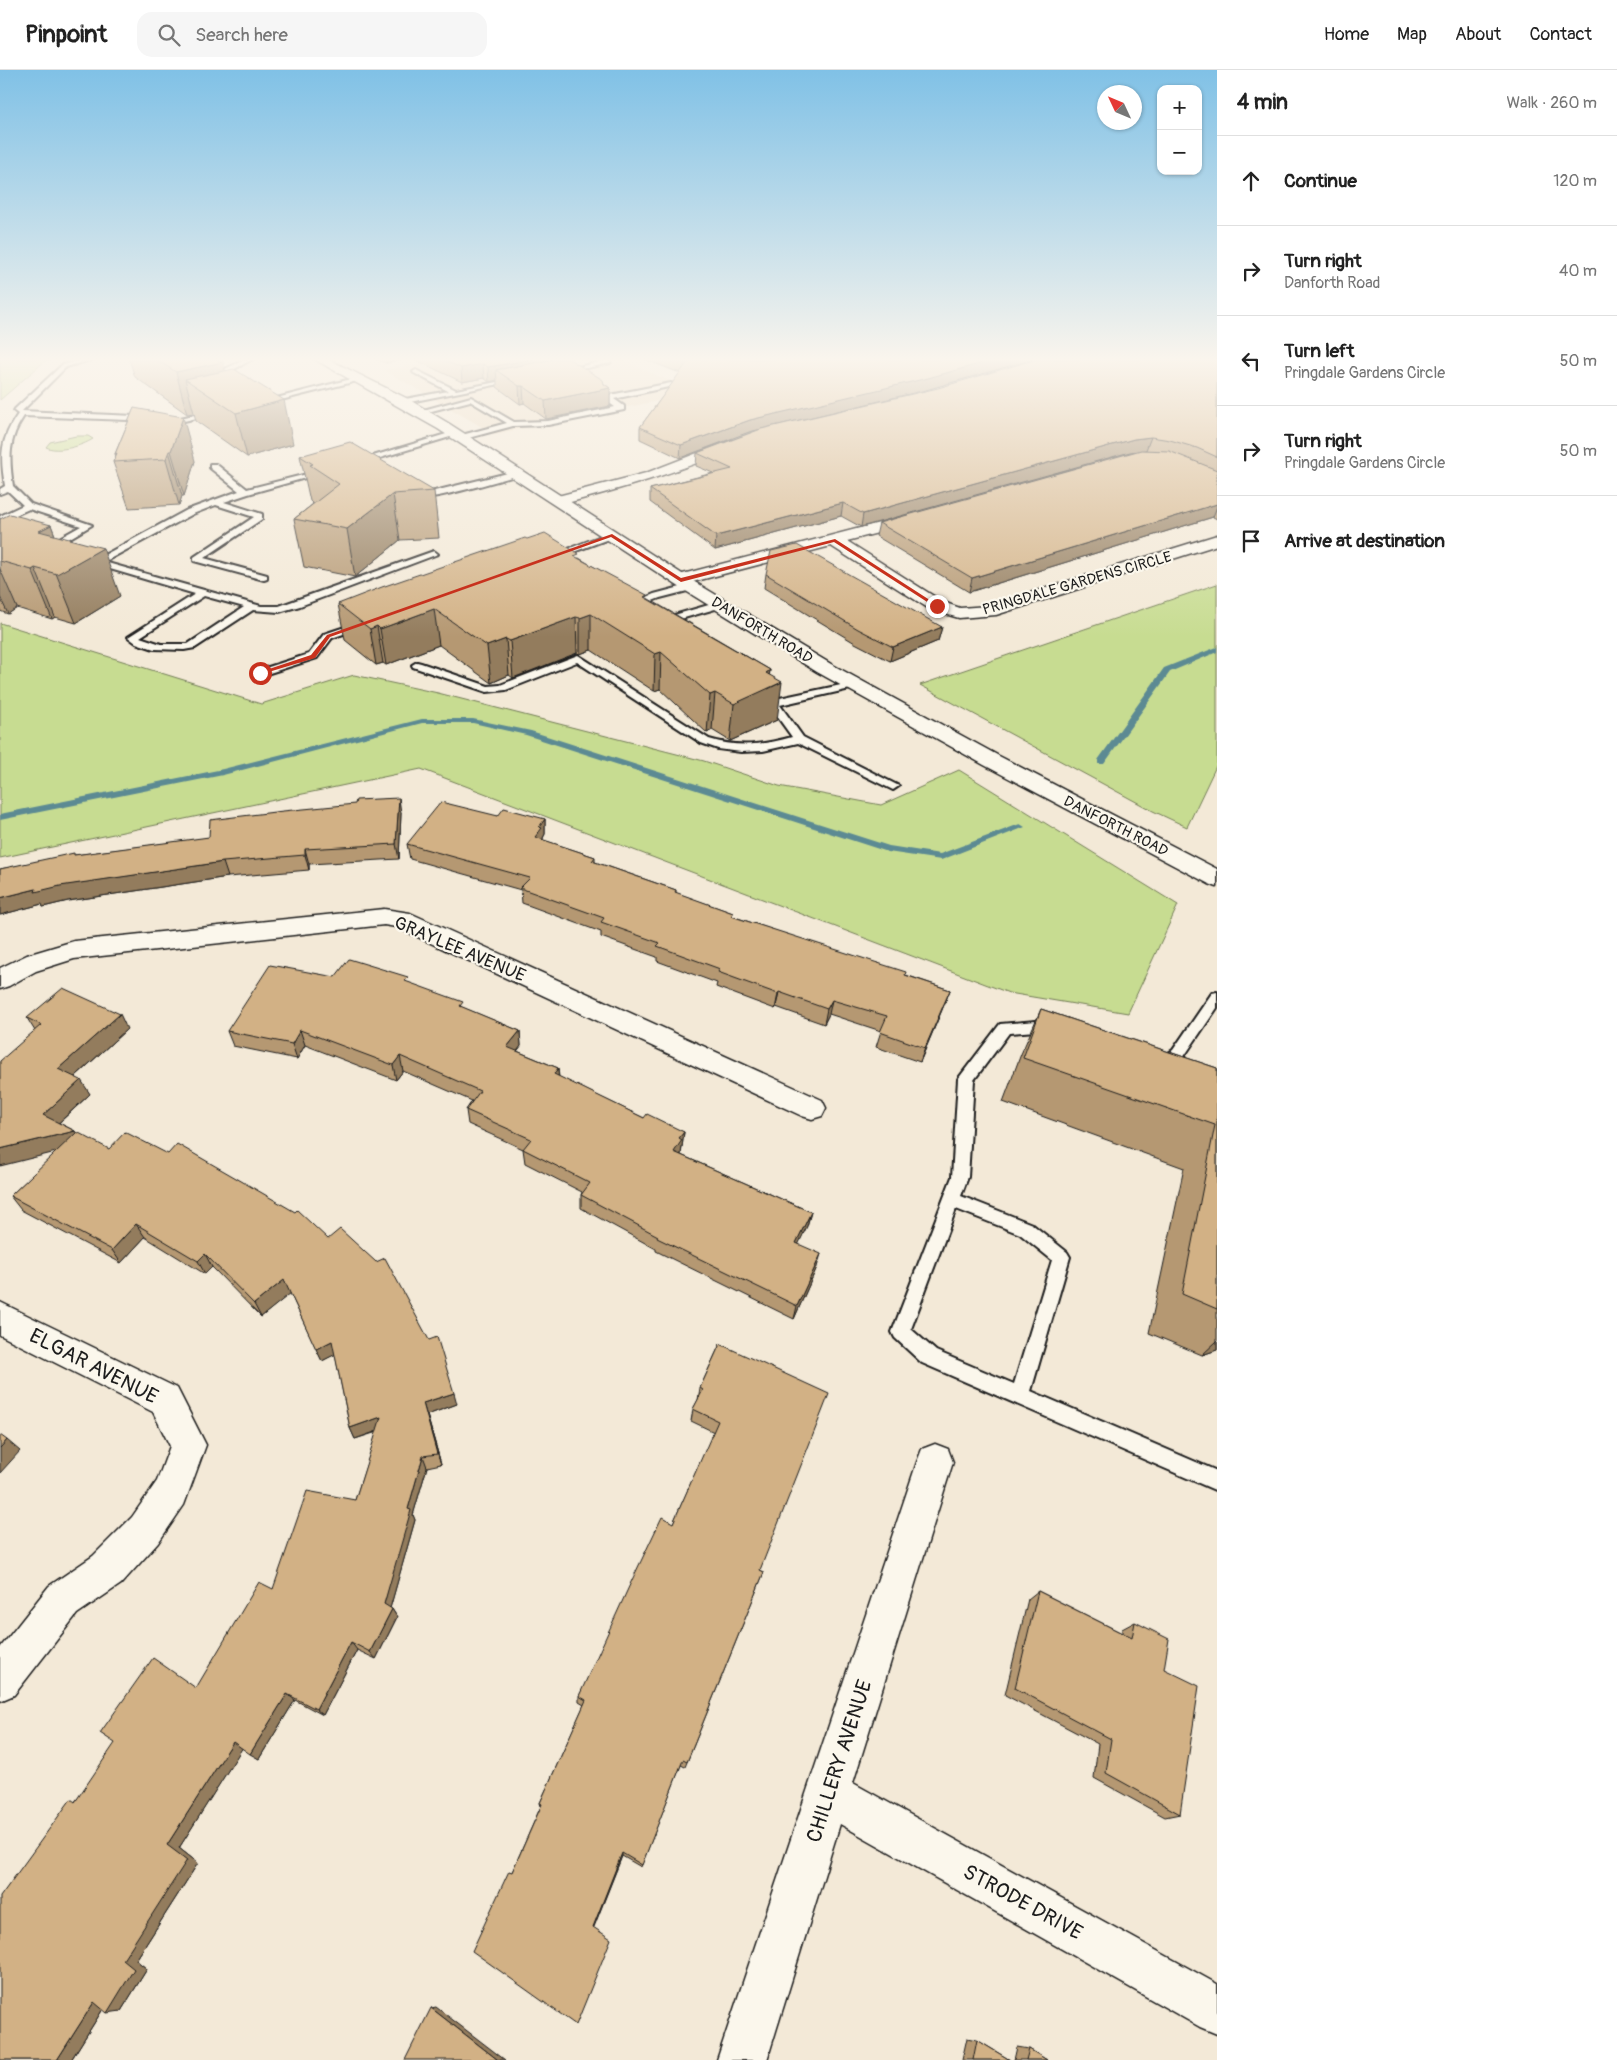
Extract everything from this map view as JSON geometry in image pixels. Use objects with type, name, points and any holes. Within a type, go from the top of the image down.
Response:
[{"type":"street","name":"DANFORTH ROAD","points":[[483,452],[719,605],[855,686],[978,755],[1217,879]]},
{"type":"street","points":[[558,500],[652,476],[715,452]]},
{"type":"street","points":[[686,584],[929,515]]},
{"type":"street","name":"PRINGDALE GARDENS CIRCLE","points":[[835,541],[937,606],[959,613],[968,613],[990,611],[1217,540]]},
{"type":"street","name":"GRAYLEE AVENUE","points":[[0,980],[19,967],[36,960],[74,950],[384,917],[401,919],[812,1108]]},
{"type":"street","name":"ELGAR AVENUE","points":[[0,1317],[31,1335],[165,1400],[188,1445],[171,1492],[145,1530],[107,1570],[63,1600],[0,1681]]},
{"type":"street","name":"CHILLERY AVENUE","points":[[742,2060],[935,1462]]},
{"type":"street","name":"STRODE DRIVE","points":[[829,1794],[1217,2010]]},
{"type":"lane","points":[[5,452],[9,486],[28,506],[88,525],[46,549]]},
{"type":"lane","points":[[362,470],[352,464],[398,452]]},
{"type":"lane","points":[[213,466],[245,492]]},
{"type":"lane","points":[[96,563],[190,512],[214,502],[334,468]]},
{"type":"lane","points":[[403,495],[434,496],[516,473]]},
{"type":"lane","points":[[0,492],[9,486]]},
{"type":"lane","points":[[214,502],[259,516],[258,519],[197,559],[264,577]]},
{"type":"lane","points":[[0,519],[28,506]]},
{"type":"lane","points":[[548,558],[612,535]]},
{"type":"lane","points":[[81,559],[252,606],[279,609],[434,554]]},
{"type":"lane","points":[[635,616],[627,608],[631,605],[686,584]]},
{"type":"lane","points":[[203,593],[133,637],[173,650],[191,646],[252,606]]},
{"type":"lane","points":[[665,635],[649,625],[719,605]]},
{"type":"lane","points":[[260,673],[313,656],[328,636],[374,620]]},
{"type":"lane","points":[[417,665],[494,689],[502,688],[578,658],[705,741],[721,747],[747,750],[799,739]]},
{"type":"lane","points":[[773,703],[855,686]]},
{"type":"lane","points":[[757,693],[773,703],[799,739],[893,786]]},
{"type":"lane","points":[[1145,1066],[1154,1069],[1178,1054],[1217,997]]},
{"type":"lane","points":[[1063,1036],[1036,1026],[1005,1028],[966,1079],[960,1177],[901,1332],[930,1357],[1217,1481]]},
{"type":"lane","points":[[952,1200],[1026,1229],[1061,1257],[1020,1396]]},
{"type":"green space","points":[[1217,584],[1217,764],[1187,827],[1153,811],[920,685]]},
{"type":"green space","points":[[0,623],[261,704],[354,675],[438,693],[704,761],[779,786],[881,805],[959,770],[1178,905],[1128,1013],[1009,993],[421,769],[0,858]]},
{"type":"building","points":[[116,452],[169,452],[166,459],[113,462],[117,453],[115,454]]},
{"type":"building","points":[[315,452],[367,452],[434,491],[393,494],[347,529],[294,519],[339,484],[300,456]]},
{"type":"building","points":[[1088,452],[863,514],[843,503],[716,536],[650,489],[732,469],[697,453]]},
{"type":"building","points":[[1134,452],[1171,452],[1217,470],[1217,504],[972,578],[879,523]]},
{"type":"building","points":[[1206,452],[1217,452],[1217,457]]},
{"type":"building","points":[[10,514],[51,525],[39,531],[103,548],[57,574],[35,568],[32,570],[0,561],[0,519]]},
{"type":"building","points":[[545,533],[579,554],[574,556],[647,595],[644,597],[770,670],[766,673],[782,682],[734,704],[715,693],[710,695],[661,652],[655,654],[591,614],[580,618],[576,617],[510,641],[506,639],[487,646],[434,609],[380,629],[377,626],[370,629],[338,604],[382,587],[525,538]]},
{"type":"building","points":[[797,545],[942,627],[893,647],[858,629],[766,574],[771,551]]},
{"type":"building","points":[[399,798],[396,844],[305,849],[305,855],[223,862],[60,886],[35,892],[36,889],[0,898],[0,869],[74,853],[74,855],[209,837],[210,820],[355,804],[356,800]]},
{"type":"building","points":[[441,802],[498,816],[504,808],[545,819],[539,827],[542,828],[535,837],[595,857],[592,861],[676,890],[675,892],[733,913],[731,916],[906,972],[905,975],[950,990],[925,1048],[880,1032],[887,1016],[832,1000],[827,1009],[779,992],[778,994],[718,972],[720,969],[657,946],[660,943],[601,922],[604,918],[520,888],[530,878],[407,844]]},
{"type":"building","points":[[349,959],[408,977],[405,981],[463,1002],[460,1006],[520,1031],[507,1047],[558,1068],[554,1074],[644,1118],[647,1114],[684,1132],[679,1138],[682,1140],[674,1152],[811,1212],[796,1243],[821,1254],[797,1306],[657,1238],[658,1236],[581,1195],[590,1183],[523,1149],[531,1139],[466,1110],[480,1091],[400,1056],[393,1065],[300,1030],[292,1044],[227,1031],[270,965],[335,977]]},
{"type":"building","points":[[63,988],[120,1014],[58,1069],[81,1080],[43,1115],[75,1131],[0,1149],[0,1061],[41,1025],[27,1018]]},
{"type":"building","points":[[1041,1009],[1217,1068],[1217,1309],[1182,1294],[1215,1125],[1023,1058]]},
{"type":"building","points":[[77,1132],[109,1149],[125,1132],[168,1154],[177,1144],[295,1212],[297,1210],[328,1239],[340,1229],[376,1262],[385,1258],[429,1340],[437,1337],[454,1393],[423,1403],[437,1454],[423,1456],[408,1509],[411,1510],[384,1604],[392,1609],[370,1652],[351,1642],[316,1709],[287,1694],[250,1754],[233,1742],[167,1845],[187,1860],[123,1960],[134,1969],[107,2013],[94,2002],[57,2060],[0,2060],[0,1897],[71,1799],[75,1802],[115,1743],[100,1733],[153,1658],[196,1688],[259,1582],[273,1589],[307,1491],[355,1500],[381,1417],[350,1428],[332,1341],[316,1349],[284,1280],[254,1304],[205,1254],[198,1261],[136,1224],[112,1250],[10,1196]]},
{"type":"building","points":[[720,1344],[829,1394],[760,1570],[764,1572],[687,1762],[683,1760],[642,1865],[622,1853],[593,1927],[611,1939],[576,2025],[472,1951],[509,1871],[512,1872],[542,1804],[540,1803],[586,1700],[579,1696],[632,1580],[662,1517],[673,1523],[718,1421],[693,1409],[703,1390],[700,1388]]},
{"type":"building","points":[[0,1435],[7,1440],[0,1448]]},
{"type":"building","points":[[1038,1591],[1132,1638],[1135,1622],[1169,1639],[1164,1669],[1199,1686],[1180,1814],[1106,1773],[1111,1739],[1015,1688]]},
{"type":"building","points":[[431,2008],[498,2060],[405,2060]]},
{"type":"building","points":[[977,2040],[1010,2060],[973,2060]]},
{"type":"building","points":[[1029,2049],[1047,2060],[1026,2060]]},
{"type":"waterway","points":[[1101,762],[1167,670],[1217,649]]},
{"type":"waterway","points":[[0,817],[223,772],[422,721],[473,721],[528,733],[888,849],[941,857],[1020,827]]},
{"type":"route","points":[[260,673],[313,656],[328,636],[612,535],[681,580],[835,541],[937,606]]}]
